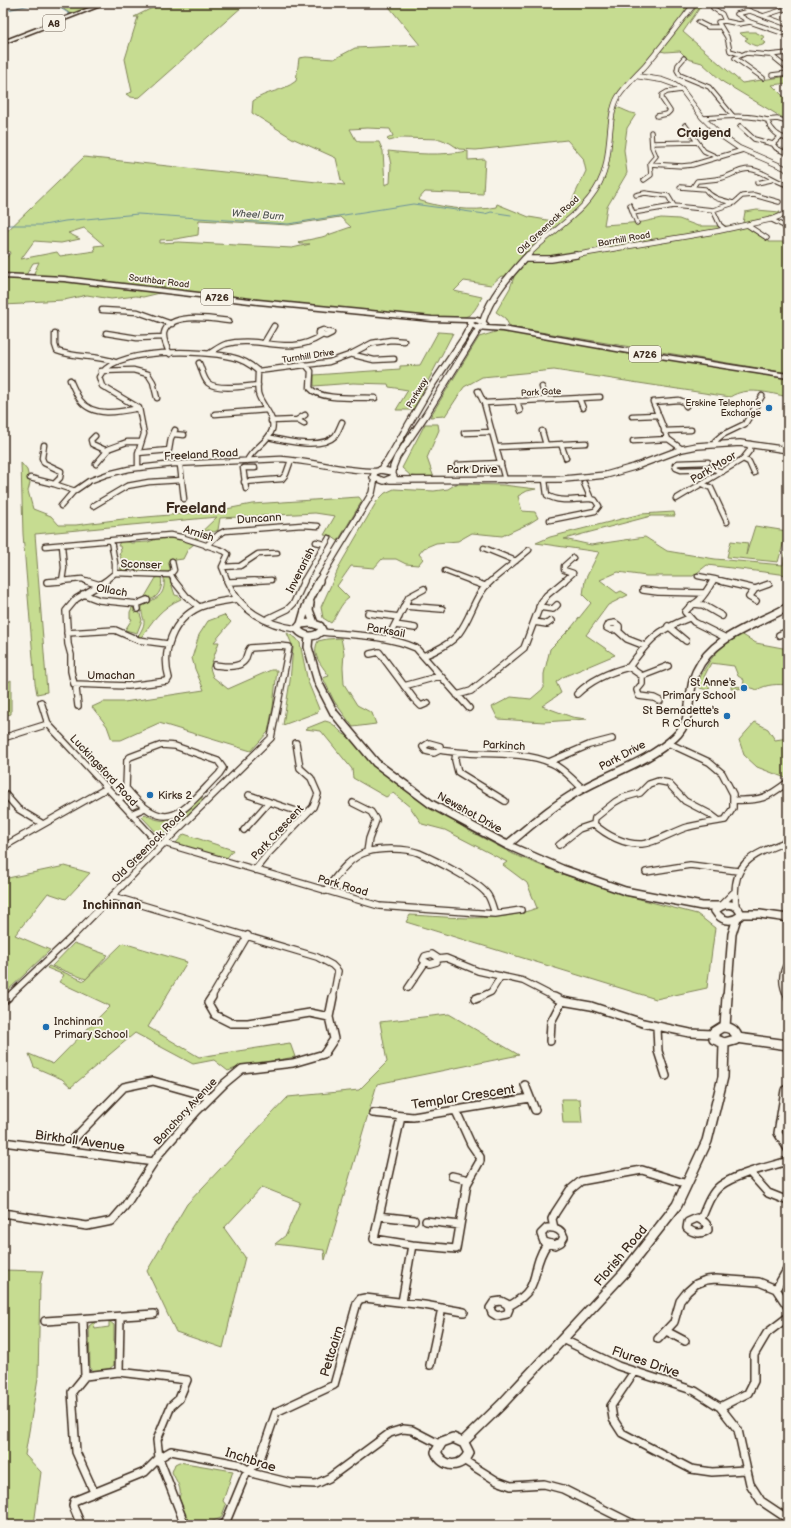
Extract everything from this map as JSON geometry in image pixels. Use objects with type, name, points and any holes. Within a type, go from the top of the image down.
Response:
[{"type":"main road","name":"A8","points":[[3,43],[106,3]]},
{"type":"main road","name":"Southbar Road","points":[[3,276],[64,279],[258,302],[482,324]]},
{"type":"main road","name":"A726","points":[[482,324],[628,351],[788,376]]},
{"type":"street","name":"Old Greenock Road","points":[[482,324],[484,314],[496,292],[525,258],[577,213],[596,189],[603,176],[608,160],[614,110],[621,94],[666,41],[695,3]]},
{"type":"street","points":[[737,3],[749,11],[788,25]]},
{"type":"street","points":[[713,8],[722,14],[725,21]]},
{"type":"street","points":[[763,16],[788,8]]},
{"type":"street","points":[[749,11],[737,14],[750,22],[787,36]]},
{"type":"street","points":[[750,22],[739,24],[725,21],[718,22],[719,27],[726,36],[730,50],[740,54],[749,53],[770,55],[788,53]]},
{"type":"street","points":[[698,22],[708,27],[719,27]]},
{"type":"street","points":[[740,54],[735,58],[736,61],[763,78]]},
{"type":"street","points":[[770,55],[788,68]]},
{"type":"street","points":[[684,58],[678,65],[680,75],[709,86],[733,116]]},
{"type":"street","points":[[772,75],[788,73]]},
{"type":"street","points":[[636,76],[662,80],[672,84],[681,90],[703,118],[720,135],[743,150],[785,168],[788,171]]},
{"type":"street","points":[[657,116],[667,114],[670,111],[662,99],[662,95],[667,92],[681,90]]},
{"type":"street","points":[[703,118],[733,116],[758,117],[767,120],[777,119],[788,122]]},
{"type":"street","points":[[767,120],[769,126],[774,129],[780,137],[788,139]]},
{"type":"street","points":[[685,126],[704,151],[719,158]]},
{"type":"street","points":[[740,126],[746,135],[756,141],[772,144],[776,148],[788,154]]},
{"type":"street","points":[[644,180],[651,175],[650,164],[652,159],[656,156],[652,143],[651,132]]},
{"type":"street","points":[[772,144],[780,137]]},
{"type":"street","points":[[652,143],[697,142]]},
{"type":"street","points":[[650,164],[682,166],[692,165],[743,150]]},
{"type":"street","points":[[693,187],[697,181],[723,178],[734,174],[739,170],[755,170],[771,180],[788,185]]},
{"type":"street","points":[[757,183],[771,180]]},
{"type":"street","points":[[680,187],[705,189],[708,196],[734,203]]},
{"type":"street","points":[[636,195],[645,193],[668,196],[674,206]]},
{"type":"street","points":[[633,213],[674,206],[713,210],[734,203],[742,196],[754,196],[779,202]]},
{"type":"street","points":[[630,205],[637,223]]},
{"type":"street","points":[[713,210],[720,225],[725,230]]},
{"type":"street","name":"Barrhill Road","points":[[525,258],[551,259],[725,230],[772,220],[788,213]]},
{"type":"street","points":[[772,220],[784,226],[788,234]]},
{"type":"street","points":[[747,225],[767,238]]},
{"type":"street","points":[[102,310],[147,313],[172,324]]},
{"type":"street","points":[[472,323],[484,314]]},
{"type":"street","points":[[170,354],[164,337],[165,328],[172,324],[189,318],[230,321]]},
{"type":"street","name":"Parkway","points":[[374,478],[374,474],[379,471],[388,461],[413,416],[457,346],[470,330],[472,323]]},
{"type":"street","name":"Parkway","points":[[389,480],[394,477],[393,473],[395,460],[424,418],[482,324]]},
{"type":"street","points":[[264,344],[274,326]]},
{"type":"street","points":[[106,333],[124,337],[164,337]]},
{"type":"street","points":[[55,334],[54,345],[56,351],[64,355],[97,356],[115,362]]},
{"type":"street","points":[[210,354],[218,347],[228,343],[245,342],[292,346],[315,342],[321,336]]},
{"type":"street","name":"Turnhill Drive","points":[[258,371],[329,362],[350,354],[369,343],[379,340],[392,339],[404,341]]},
{"type":"street","points":[[138,467],[138,453],[144,434],[139,408],[102,386],[98,377],[101,371],[115,362],[138,357],[190,352],[210,354],[248,362],[258,371],[258,385],[262,402],[271,416],[272,429],[268,437],[249,453],[247,461]]},
{"type":"street","points":[[350,354],[374,360],[394,359]]},
{"type":"street","points":[[199,363],[208,383],[212,386],[222,387],[258,385]]},
{"type":"street","points":[[306,365],[311,371],[310,388],[313,392],[322,396],[375,398]]},
{"type":"street","points":[[101,371],[135,371],[148,374],[151,378],[157,398]]},
{"type":"street","points":[[70,380],[80,401],[87,406],[100,411],[112,412],[139,408]]},
{"type":"street","points":[[542,387],[546,400]]},
{"type":"street","points":[[478,391],[484,403],[505,480]]},
{"type":"street","points":[[717,444],[715,441],[718,437],[745,424],[762,396]]},
{"type":"street","name":"Park Gate","points":[[484,403],[600,397]]},
{"type":"street","points":[[579,398],[583,408]]},
{"type":"street","points":[[682,450],[668,439],[653,402],[679,400],[684,402],[686,406]]},
{"type":"street","points":[[517,401],[520,412]]},
{"type":"street","points":[[215,414],[267,410]]},
{"type":"street","points":[[632,416],[658,415]]},
{"type":"street","points":[[271,421],[297,420],[305,416]]},
{"type":"street","points":[[297,420],[304,424]]},
{"type":"street","points":[[268,437],[297,443],[326,441],[334,437],[342,422]]},
{"type":"street","points":[[664,431],[691,430]]},
{"type":"street","points":[[542,431],[546,445]]},
{"type":"street","points":[[138,453],[163,452],[169,450],[174,432],[184,435]]},
{"type":"street","points":[[464,433],[492,432]]},
{"type":"street","points":[[95,436],[91,440],[92,444],[97,448],[108,450]]},
{"type":"street","points":[[633,441],[668,439]]},
{"type":"street","points":[[96,464],[108,450],[123,444],[141,442]]},
{"type":"street","points":[[497,447],[586,443]]},
{"type":"street","points":[[561,444],[566,458]]},
{"type":"street","name":"Park Drive","points":[[374,478],[389,480],[545,480],[579,478],[606,475],[645,464],[682,450],[717,444],[750,444],[788,450]]},
{"type":"street","name":"Park Moor","points":[[676,499],[743,459],[750,450],[750,444]]},
{"type":"street","points":[[44,445],[42,458],[44,463],[61,471],[60,478],[54,484]]},
{"type":"street","points":[[743,459],[749,462],[754,473]]},
{"type":"street","points":[[244,482],[282,479],[286,474],[291,460]]},
{"type":"street","name":"Freeland Road","points":[[61,506],[74,491],[101,476],[138,467],[291,460],[354,470],[379,471]]},
{"type":"street","points":[[708,462],[678,463],[675,465],[676,468],[682,470],[714,469],[722,472]]},
{"type":"street","points":[[457,465],[501,463]]},
{"type":"street","points":[[180,464],[184,499]]},
{"type":"street","points":[[246,489],[243,468],[255,468]]},
{"type":"street","name":"Freeland Road","points":[[354,470],[374,478]]},
{"type":"street","name":"Park Drive","points":[[379,471],[393,473],[414,480]]},
{"type":"street","points":[[30,478],[74,491]]},
{"type":"street","points":[[372,493],[374,478]]},
{"type":"street","points":[[93,506],[127,486],[149,482],[182,480]]},
{"type":"street","points":[[310,599],[309,610],[314,623],[322,628],[321,632],[316,635],[309,636],[302,635],[299,627],[306,607],[310,599],[322,575],[372,493],[389,480]]},
{"type":"street","points":[[545,480],[547,495],[551,498],[557,500],[591,499],[595,500],[599,506],[595,511],[550,520]]},
{"type":"street","points":[[584,483],[591,499]]},
{"type":"street","points":[[703,484],[711,488],[727,522]]},
{"type":"street","name":"Duncann","points":[[206,546],[219,534],[225,531],[318,526]]},
{"type":"street","name":"Arnish","points":[[45,546],[170,535],[181,537],[228,553],[222,567],[237,599],[248,609],[265,620],[283,628],[299,627]]},
{"type":"street","name":"Inverarish","points":[[265,620],[288,609],[294,603],[303,582],[329,538]]},
{"type":"street","points":[[111,541],[115,572]]},
{"type":"street","points":[[316,542],[325,544]]},
{"type":"street","points":[[62,544],[64,568],[62,581]]},
{"type":"street","points":[[484,548],[516,561]]},
{"type":"street","points":[[423,656],[437,651],[459,634],[478,595],[485,586],[529,550]]},
{"type":"street","points":[[222,567],[240,566],[254,555],[263,551],[276,553]]},
{"type":"street","points":[[457,695],[471,691],[524,648],[539,607],[547,595],[573,573],[564,570],[564,566],[572,558]]},
{"type":"street","points":[[170,575],[174,570],[172,561]]},
{"type":"street","points":[[445,571],[485,586]]},
{"type":"street","name":"Sconser","points":[[115,572],[170,575],[178,589],[187,599],[199,607]]},
{"type":"street","name":"Umachan","points":[[115,572],[109,579],[74,600],[66,612],[67,633],[72,655],[73,682],[78,685],[128,686],[167,681],[169,678],[166,666],[168,644],[176,628],[186,616],[199,607],[237,599]]},
{"type":"street","points":[[698,576],[755,589],[769,584]]},
{"type":"street","points":[[47,582],[82,579],[100,585]]},
{"type":"street","points":[[714,579],[705,593],[685,612],[688,618],[726,638]]},
{"type":"street","points":[[228,582],[271,580]]},
{"type":"street","points":[[755,589],[749,597],[756,601]]},
{"type":"street","points":[[388,638],[409,598],[424,590]]},
{"type":"street","points":[[643,590],[653,595],[692,591],[705,593]]},
{"type":"street","name":"Ollach","points":[[84,594],[99,600],[137,606],[146,600]]},
{"type":"street","points":[[694,604],[703,606],[722,616]]},
{"type":"street","points":[[539,607],[553,609],[557,605]]},
{"type":"street","points":[[404,606],[442,609]]},
{"type":"street","name":"Park Drive","points":[[507,845],[531,825],[582,788],[647,756],[668,743],[677,735],[690,712],[691,688],[696,671],[707,654],[726,638],[788,608]]},
{"type":"street","points":[[368,613],[399,616]]},
{"type":"street","points":[[577,694],[598,677],[629,667],[656,634],[668,626],[688,618]]},
{"type":"street","points":[[534,622],[547,624],[551,621]]},
{"type":"street","points":[[299,627],[314,623]]},
{"type":"street","points":[[395,625],[415,628]]},
{"type":"street","points":[[668,626],[686,641]]},
{"type":"street","points":[[67,633],[115,630],[138,640],[168,644]]},
{"type":"street","points":[[617,630],[627,639],[645,646]]},
{"type":"street","name":"Parksail","points":[[321,632],[388,638],[406,643],[416,648],[469,708]]},
{"type":"street","points":[[779,635],[787,632]]},
{"type":"street","name":"Newshot Drive","points":[[309,636],[308,647],[318,682],[334,713],[376,763],[431,804],[507,845],[562,869],[625,891],[702,906],[718,907]]},
{"type":"street","points":[[215,665],[229,669],[242,663],[246,659],[247,651],[250,648],[279,646],[276,639]]},
{"type":"street","name":"Old Greenock Road","points":[[3,1001],[76,933],[271,738],[289,647],[279,646]]},
{"type":"street","name":"Parksail","points":[[370,654],[379,652],[421,706],[428,703]]},
{"type":"street","points":[[642,676],[668,666]]},
{"type":"street","points":[[629,667],[642,676]]},
{"type":"street","points":[[404,686],[440,676]]},
{"type":"street","points":[[642,676],[642,684],[637,690],[638,696],[654,698],[660,701]]},
{"type":"street","points":[[78,685],[76,689],[78,706]]},
{"type":"street","name":"Luckingsford Road","points":[[41,702],[48,724],[131,814],[163,845]]},
{"type":"street","points":[[3,738],[48,724]]},
{"type":"street","points":[[549,762],[589,745],[612,739]]},
{"type":"street","name":"Park Crescent","points":[[255,870],[313,807],[318,794],[315,784],[300,768],[296,743]]},
{"type":"street","points":[[594,824],[598,828],[622,840],[635,844],[643,844],[688,827],[709,824],[718,820],[725,820],[730,814],[734,800],[730,785],[722,773],[709,762],[668,743]]},
{"type":"street","points":[[162,745],[174,746],[218,761],[223,768],[219,774],[181,812],[168,817],[154,815],[130,794],[126,788],[127,760],[162,745]]},
{"type":"street","name":"Parkinch","points":[[440,750],[456,753],[530,756],[552,763],[582,788]]},
{"type":"street","points":[[456,753],[454,760],[458,772],[505,801]]},
{"type":"street","points":[[594,824],[595,818],[615,802],[640,793],[650,784],[658,781],[668,784],[686,801],[718,820]]},
{"type":"street","points":[[734,800],[762,799],[774,793],[788,782]]},
{"type":"street","points":[[3,846],[107,788]]},
{"type":"street","points":[[3,792],[18,809],[43,824]]},
{"type":"street","points":[[118,799],[130,794]]},
{"type":"street","points":[[249,795],[305,814]]},
{"type":"street","points":[[244,830],[269,802]]},
{"type":"street","points":[[353,803],[371,812],[376,820],[369,839],[367,852]]},
{"type":"street","points":[[131,814],[145,808]]},
{"type":"street","points":[[559,845],[579,829],[594,824]]},
{"type":"street","points":[[725,1027],[732,934],[738,911],[733,893],[735,878],[738,871],[746,862],[756,855],[788,841]]},
{"type":"street","name":"Park Road","points":[[163,845],[379,906],[495,914],[522,910]]},
{"type":"street","points":[[325,891],[342,869],[357,857],[367,852],[390,849],[418,853],[476,883],[488,895],[495,914]]},
{"type":"street","points":[[646,872],[690,865],[738,871]]},
{"type":"street","points":[[718,907],[733,893]]},
{"type":"street","name":"Banchory Avenue","points":[[3,1213],[86,1226],[112,1221],[125,1206],[154,1162],[173,1138],[210,1097],[242,1069],[293,1063],[324,1054],[334,1039],[329,1017],[338,971],[331,963],[313,955],[248,935],[112,896]]},
{"type":"street","points":[[718,907],[731,904],[738,911],[788,918]]},
{"type":"street","points":[[718,907],[719,917],[728,920]]},
{"type":"street","points":[[728,920],[738,911]]},
{"type":"street","points":[[728,920],[732,934]]},
{"type":"street","points":[[248,935],[208,1003],[215,1015],[231,1024],[248,1023],[310,1013],[329,1017]]},
{"type":"street","points":[[408,988],[425,963],[433,964],[437,962],[438,959],[446,958],[478,971],[523,981],[562,1001],[591,1006],[656,1027],[690,1033],[713,1034]]},
{"type":"street","points":[[788,962],[784,968],[783,976],[785,992],[788,998]]},
{"type":"street","points":[[475,999],[491,992],[501,976]]},
{"type":"street","points":[[550,1041],[551,1022],[562,1001]]},
{"type":"street","points":[[656,1027],[658,1051],[666,1076]]},
{"type":"street","points":[[713,1034],[718,1028],[725,1027],[734,1031],[737,1038]]},
{"type":"street","points":[[713,1034],[714,1039],[724,1044],[733,1042],[737,1038]]},
{"type":"street","points":[[737,1038],[788,1045]]},
{"type":"street","name":"Florish Road","points":[[463,1442],[501,1405],[624,1273],[677,1205],[707,1141],[723,1077],[724,1044]]},
{"type":"street","points":[[63,1150],[124,1087],[153,1081],[210,1097]]},
{"type":"street","name":"Templar Crescent","points":[[525,1085],[535,1110]]},
{"type":"street","points":[[788,1089],[785,1090],[778,1133],[788,1149]]},
{"type":"street","name":"Templar Crescent","points":[[373,1113],[401,1117],[414,1117],[530,1098]]},
{"type":"street","points":[[402,1302],[412,1245],[456,1249],[467,1184],[480,1161],[480,1157],[471,1144],[456,1111]]},
{"type":"street","name":"Templar Crescent","points":[[401,1117],[374,1239],[412,1245]]},
{"type":"street","name":"Birkhall Avenue","points":[[3,1142],[154,1162]]},
{"type":"street","points":[[701,1219],[710,1200],[720,1186],[788,1161]]},
{"type":"street","points":[[554,1228],[544,1230],[541,1234],[542,1240],[547,1244],[555,1245],[563,1240],[563,1234],[554,1228],[552,1219],[570,1190],[581,1181],[642,1170],[687,1184]]},
{"type":"street","points":[[751,1174],[768,1193],[788,1201]]},
{"type":"street","points":[[452,1176],[469,1180]]},
{"type":"street","points":[[379,1216],[414,1220]]},
{"type":"street","points":[[426,1221],[460,1225]]},
{"type":"street","points":[[509,1306],[519,1302],[530,1292],[535,1279],[538,1257],[547,1244]]},
{"type":"street","points":[[776,1289],[788,1268]]},
{"type":"street","points":[[658,1339],[674,1322],[680,1301],[687,1292],[696,1284],[706,1280],[716,1279],[759,1282],[776,1289],[788,1307]]},
{"type":"street","name":"Pettcairn","points":[[247,1471],[259,1462],[276,1412],[334,1385],[357,1303],[360,1300],[365,1298],[402,1302],[464,1312]]},
{"type":"street","points":[[430,1365],[442,1308]]},
{"type":"street","points":[[46,1321],[83,1320],[154,1314]]},
{"type":"street","points":[[119,1372],[120,1317]]},
{"type":"street","points":[[720,1407],[748,1393],[754,1381],[754,1355],[767,1333],[788,1317]]},
{"type":"street","points":[[83,1320],[85,1376],[72,1392],[76,1452],[94,1492]]},
{"type":"street","points":[[666,1331],[685,1342]]},
{"type":"street","name":"Flures Drive","points":[[562,1339],[618,1366],[695,1391],[720,1407],[738,1430],[745,1470],[750,1484],[762,1501],[788,1519]]},
{"type":"street","points":[[85,1376],[119,1372],[187,1380],[180,1399],[171,1406],[157,1440],[159,1458],[185,1525]]},
{"type":"street","points":[[634,1372],[611,1406],[613,1420],[622,1433],[691,1469],[712,1472],[745,1470]]},
{"type":"street","name":"Inchbrae","points":[[81,1525],[73,1506],[74,1501],[146,1472],[159,1458],[171,1451],[238,1464],[247,1471],[291,1483],[316,1484],[329,1478],[390,1433],[402,1429],[412,1430],[439,1444]]},
{"type":"street","points":[[453,1438],[463,1442],[469,1449],[469,1453],[464,1461],[455,1465],[444,1463],[437,1456],[437,1448],[439,1444],[453,1438]]},
{"type":"street","points":[[464,1461],[497,1481],[511,1486],[544,1484],[563,1489],[635,1525]]},
{"type":"street","points":[[221,1525],[225,1524],[247,1471]]},
{"type":"green space","points":[[55,3],[98,3],[72,15]]},
{"type":"green space","points":[[168,3],[300,3],[290,6],[243,6],[140,97],[131,97],[126,94],[132,92],[125,59],[138,17],[134,17],[150,9]]},
{"type":"green space","points":[[386,3],[651,3],[669,5],[670,3],[691,3],[683,14],[690,16],[699,3],[703,3],[683,32],[742,83],[788,76],[788,83],[772,85],[788,101],[788,121],[723,82],[702,63],[688,59],[680,51],[665,52],[656,50],[619,94],[616,107],[636,114],[627,128],[624,150],[627,173],[607,207],[604,225],[643,222],[661,218],[679,219],[698,226],[730,226],[743,223],[745,212],[757,210],[780,212],[773,218],[751,223],[749,229],[769,242],[788,242],[788,373],[510,327],[505,318],[496,312],[510,288],[514,277],[501,276],[491,285],[464,281],[454,291],[482,297],[475,309],[469,315],[461,318],[447,319],[39,276],[34,273],[39,262],[33,263],[26,275],[3,274],[3,262],[11,252],[3,250],[3,235],[84,157],[345,185],[341,180],[336,158],[292,138],[252,113],[253,101],[263,95],[291,85],[296,81],[299,58],[334,59],[355,48],[420,45]],"holes":[[[350,129],[390,129],[393,136],[387,139],[389,141],[401,138],[440,139],[459,149],[476,150],[567,140],[583,158],[586,171],[568,209],[553,221],[529,217],[497,204],[496,207],[477,209],[437,205],[418,200],[425,192],[483,194],[485,159],[468,160],[468,151],[447,154],[388,151],[391,165],[390,183],[385,185],[383,151],[379,142],[360,142],[356,140]],[[340,217],[351,227],[322,237],[298,242],[300,244],[310,244],[292,248],[179,242],[160,243],[160,240],[198,235],[199,220],[289,225]],[[84,228],[104,245],[94,246],[95,251],[60,256],[57,252],[21,259],[34,241],[61,243],[80,239],[68,233]]]},
{"type":"green space","points":[[755,32],[765,37],[761,39],[766,43],[760,46],[755,46],[745,40],[748,38],[740,33]]},
{"type":"green space","points":[[3,278],[74,282],[160,293],[143,297],[136,296],[111,299],[87,295],[64,300],[3,305]]},
{"type":"green space","points":[[502,330],[788,379],[788,397],[766,392],[751,391],[730,397],[554,370],[482,377],[464,387],[445,416],[430,417],[479,337]]},
{"type":"green space","points":[[438,332],[453,333],[413,410],[396,410],[408,390],[389,387],[388,384],[353,383],[314,386],[314,375],[400,369],[400,366],[420,365]]},
{"type":"green space","points":[[425,424],[438,424],[439,430],[427,458],[434,478],[411,476],[402,468]]},
{"type":"green space","points":[[21,463],[27,470],[30,483],[28,491],[33,509],[51,516],[59,525],[76,525],[123,519],[216,511],[252,504],[359,497],[362,501],[338,541],[331,536],[324,535],[335,516],[315,513],[220,518],[218,530],[214,532],[207,530],[197,539],[195,538],[217,517],[35,534],[47,692],[37,694],[23,534]]},
{"type":"green space","points":[[456,484],[503,485],[536,489],[527,491],[518,496],[522,511],[535,512],[538,518],[502,536],[472,533],[458,541],[436,543],[424,548],[419,554],[423,559],[418,565],[406,564],[396,559],[382,559],[374,568],[351,566],[337,586],[349,598],[341,606],[331,623],[323,618],[321,607],[341,563],[377,501],[385,493],[394,489],[434,491],[448,489]]},
{"type":"green space","points":[[674,512],[675,516],[651,516],[564,539],[591,545],[645,537],[667,551],[715,559],[783,565],[788,539],[788,575],[707,565],[693,576],[646,576],[618,572],[600,580],[617,593],[621,591],[628,595],[608,605],[586,635],[615,655],[563,677],[556,682],[561,693],[542,706],[572,717],[587,719],[544,722],[498,719],[492,707],[511,697],[531,699],[544,688],[544,674],[550,649],[571,628],[591,603],[583,595],[585,580],[599,552],[536,543],[550,537],[641,514]]},
{"type":"green space","points":[[755,526],[787,531],[778,562],[727,557],[731,541],[748,543],[746,555]]},
{"type":"green space","points":[[178,538],[194,544],[188,549],[183,559],[168,561],[171,572],[144,573],[130,569],[125,571],[120,569],[123,564],[119,553],[121,552],[120,546],[118,546],[120,541],[131,543],[148,542],[157,539]]},
{"type":"green space","points":[[161,577],[162,584],[158,594],[150,600],[143,600],[156,578]]},
{"type":"green space","points":[[164,577],[169,577],[175,595],[179,596],[181,599],[163,610],[141,638],[138,636],[142,630],[144,622],[142,606],[162,593]]},
{"type":"green space","points":[[133,606],[134,611],[139,611],[142,620],[137,633],[125,630],[132,619],[130,618],[130,612]]},
{"type":"green space","points":[[224,615],[231,622],[214,642],[219,642],[210,668],[213,677],[228,689],[271,670],[277,670],[273,707],[268,732],[251,751],[159,723],[121,740],[112,740],[107,726],[92,707],[103,702],[124,702],[204,690],[192,658],[199,635],[208,621]]},
{"type":"green space","points":[[287,633],[296,638],[300,643],[308,682],[319,709],[318,712],[283,725],[290,681],[293,647]]},
{"type":"green space","points":[[741,634],[756,643],[788,649],[788,685],[768,686],[757,690],[748,688],[731,689],[731,686],[743,687],[744,680],[738,676],[734,666],[711,663],[704,677],[710,681],[705,684],[710,687],[707,690],[700,688],[697,685],[704,669],[714,655],[733,638]]},
{"type":"green space","points":[[341,638],[344,653],[344,684],[357,705],[372,713],[376,724],[353,727],[334,701],[323,678],[329,676],[316,655],[316,646],[318,641]]},
{"type":"green space","points":[[11,680],[11,714],[3,716],[3,685]]},
{"type":"green space","points":[[325,721],[332,723],[347,736],[381,770],[466,829],[513,854],[562,874],[628,896],[697,914],[715,928],[707,988],[656,999],[406,922],[410,915],[474,918],[506,916],[537,908],[527,883],[503,865],[507,862],[445,830],[422,824],[410,807],[393,793],[386,797],[353,778],[352,769],[321,731],[305,729]]},
{"type":"green space","points":[[755,722],[768,729],[775,740],[788,738],[788,779],[757,767],[744,755],[739,740]]},
{"type":"green space","points":[[202,796],[202,802],[169,833],[165,831],[163,835],[158,834],[142,817],[145,814],[154,819],[169,820],[190,808]]},
{"type":"green space","points":[[184,834],[233,850],[226,859],[175,844]]},
{"type":"green space","points":[[65,866],[90,873],[66,899],[48,893],[15,935],[50,950],[3,995],[3,879]]},
{"type":"green space","points":[[74,943],[108,955],[86,979],[52,966]]},
{"type":"green space","points":[[123,943],[187,962],[148,1027],[199,1057],[290,1043],[295,1057],[239,1067],[228,1071],[214,1060],[193,1064],[135,1033],[71,1087],[62,1079],[34,1067],[29,1054],[53,1064],[110,1006],[59,982],[64,975],[47,968],[49,966],[84,981]]},
{"type":"green space","points":[[449,1014],[519,1055],[377,1084],[325,1260],[324,1250],[275,1244],[286,1235],[300,1202],[262,1187],[224,1228],[245,1257],[223,1348],[176,1332],[147,1271],[187,1204],[288,1097],[359,1090],[387,1062],[380,1022]]},
{"type":"green space","points":[[561,1099],[580,1099],[582,1123],[563,1123]]},
{"type":"green space","points":[[3,1270],[43,1271],[40,1284],[38,1378],[25,1455],[41,1472],[34,1525],[3,1525]]},
{"type":"green space","points":[[109,1321],[114,1325],[114,1365],[109,1369],[93,1371],[90,1367],[89,1326],[94,1322],[95,1329],[109,1327]]},
{"type":"green space","points":[[179,1462],[233,1471],[223,1501],[226,1505],[221,1518],[202,1525],[189,1524],[179,1498],[180,1488],[172,1472],[175,1464]]},
{"type":"waterway","points":[[3,11],[39,3]]},
{"type":"waterway","points":[[52,3],[70,14]]},
{"type":"waterway","name":"Wheel Burn","points":[[3,225],[44,225],[65,221],[138,214],[288,224],[413,204],[485,214],[491,212],[511,215]]},
{"type":"place","name":"Erskine Telephone Exchange","points":[[769,408]]},
{"type":"place","name":"St Anne's Primary School","points":[[744,688]]},
{"type":"place","name":"St Bernadette's R C Church","points":[[727,716]]},
{"type":"place","name":"Kirks 2","points":[[150,795]]},
{"type":"place","name":"Inchinnan Primary School","points":[[46,1027]]},
{"type":"district","name":"Craigend","points":[[704,132]]},
{"type":"district","name":"Freeland","points":[[196,508]]},
{"type":"district","name":"Inchinnan","points":[[112,904]]}]
